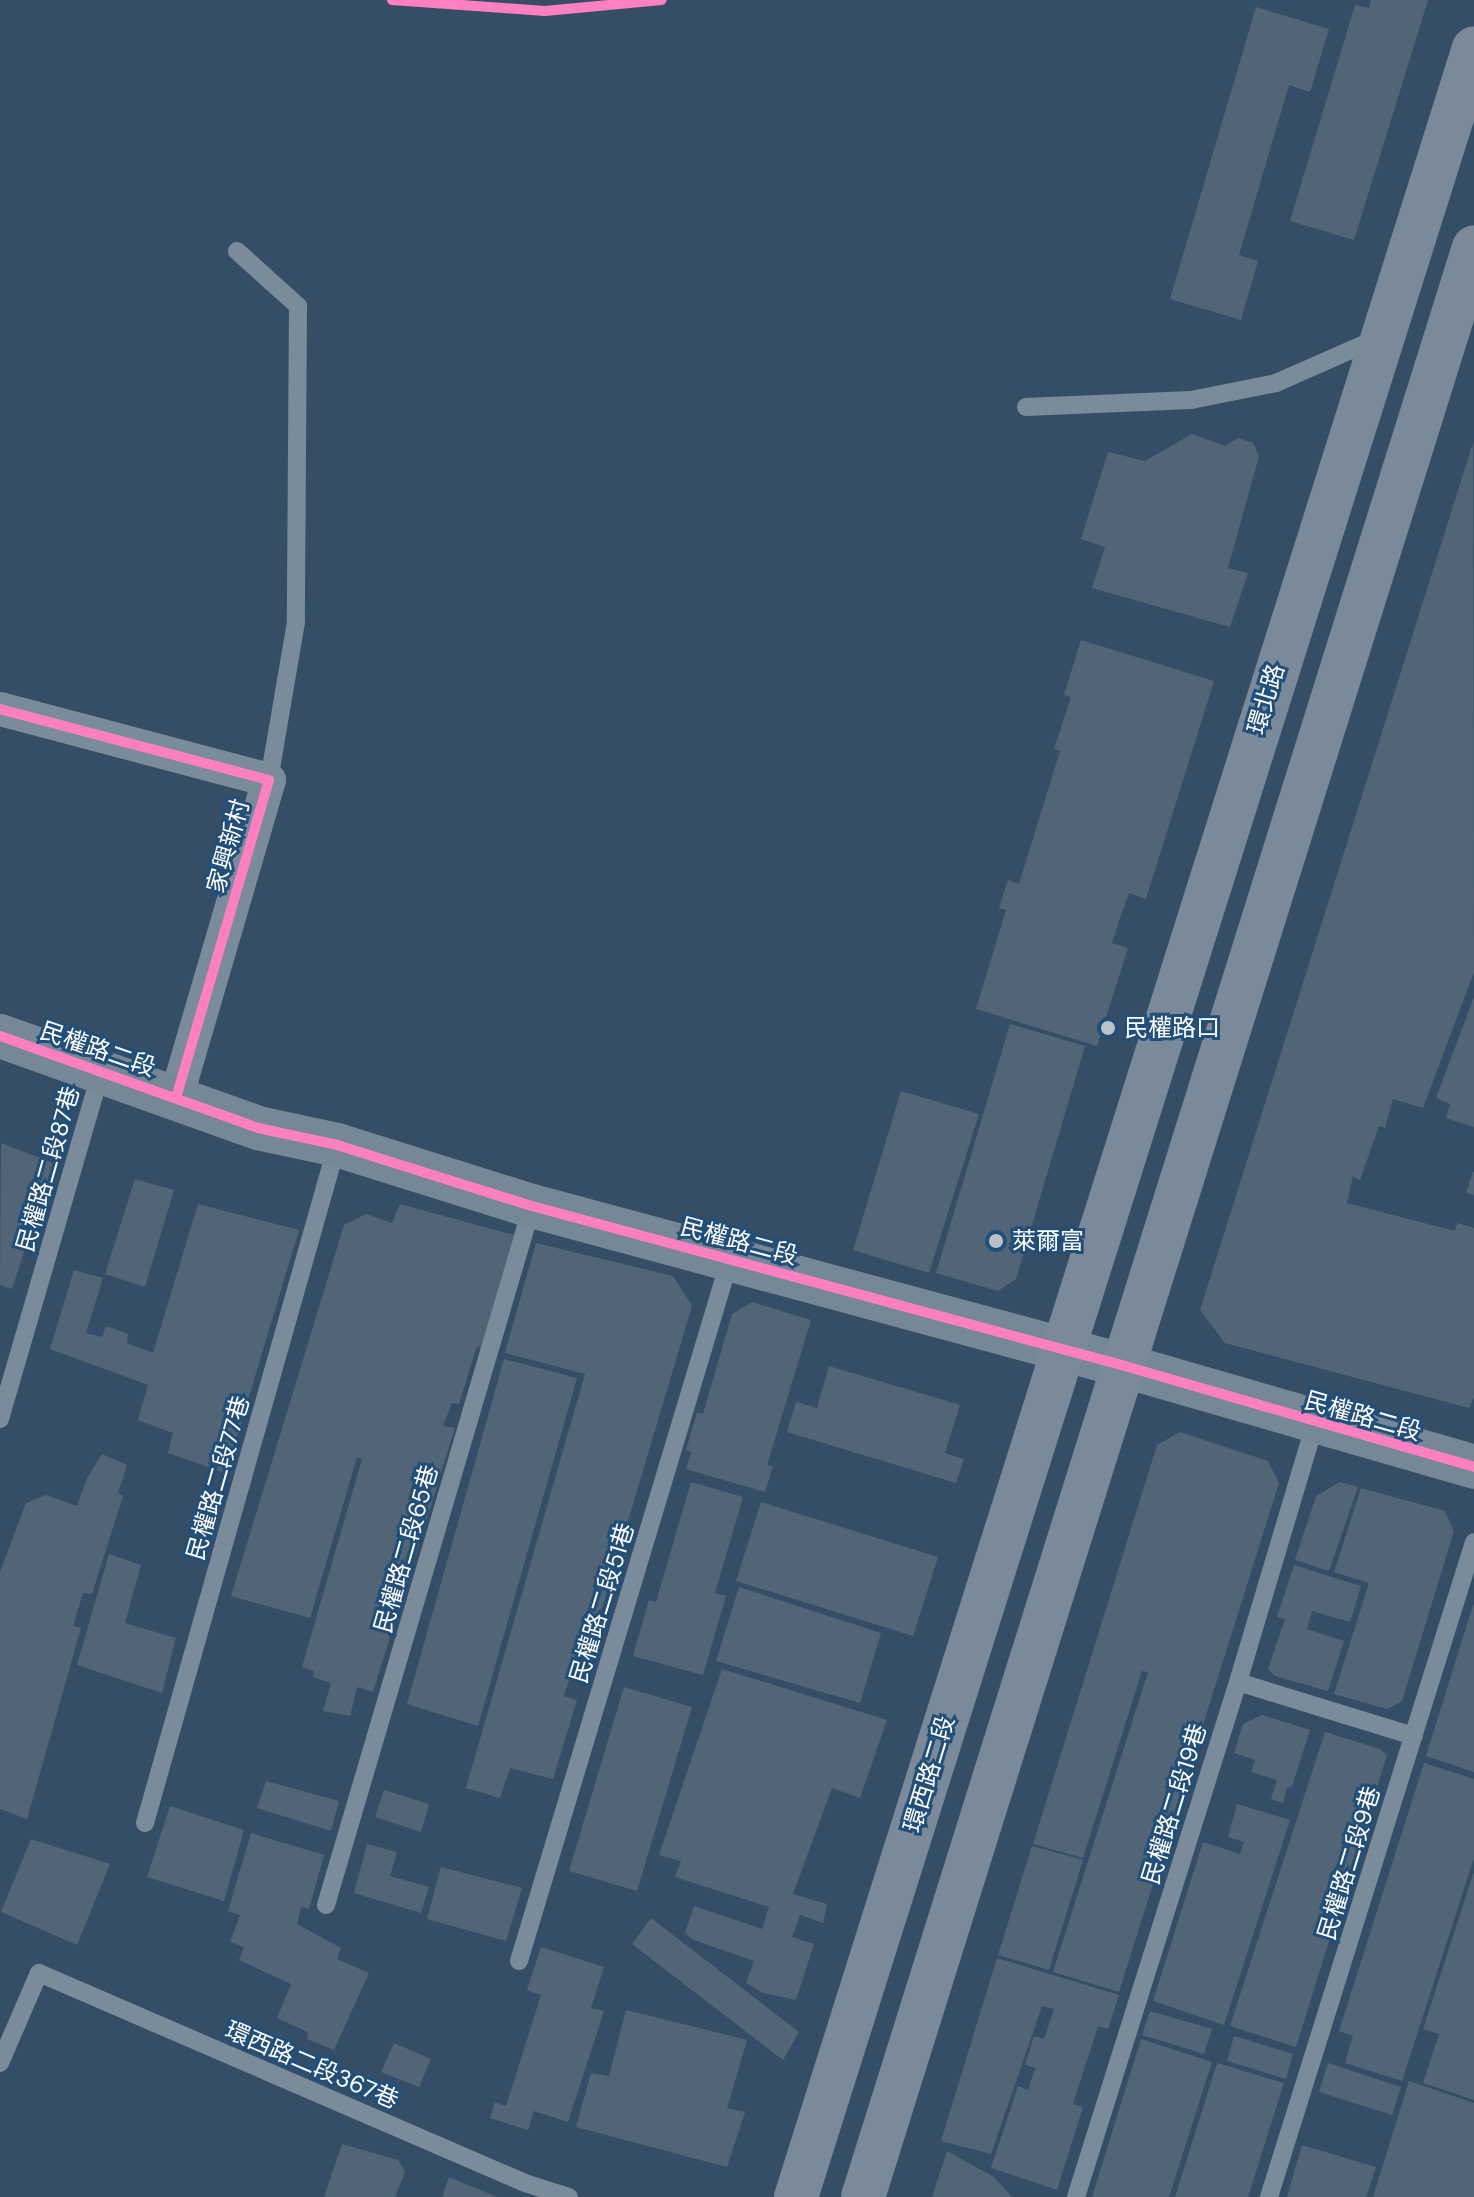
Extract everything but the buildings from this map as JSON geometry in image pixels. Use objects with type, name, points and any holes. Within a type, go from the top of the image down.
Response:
[{"type":"main road","name":"環北路","points":[[1061,1351],[1474,48]]},
{"type":"main road","points":[[863,2197],[1125,1366],[1360,601],[1474,247]]},
{"type":"main road","name":"環西路二段","points":[[796,2197],[1061,1351]]},
{"type":"street","name":"家興新村","points":[[0,709],[269,780],[176,1098]]},
{"type":"street","name":"民權路二段","points":[[0,1036],[258,1128],[337,1145],[532,1206],[1125,1366],[1315,1424],[1474,1467]]},
{"type":"lane","points":[[237,251],[298,306],[296,622],[269,780]]},
{"type":"lane","points":[[1026,407],[1191,400],[1276,383],[1381,337]]},
{"type":"lane","name":"民權路二段87巷","points":[[0,1419],[101,1071]]},
{"type":"lane","name":"民權路二段77巷","points":[[145,1823],[337,1145]]},
{"type":"lane","name":"民權路二段65巷","points":[[326,1905],[532,1206]]},
{"type":"lane","name":"民權路二段51巷","points":[[519,1961],[730,1259]]},
{"type":"lane","name":"民權路二段19巷","points":[[1076,2197],[1238,1682],[1315,1424]]},
{"type":"lane","name":"民權路二段9巷","points":[[1269,2197],[1474,1542]]},
{"type":"lane","points":[[1238,1682],[1414,1736]]},
{"type":"lane","name":"環西路二段367巷","points":[[0,2063],[39,1973],[525,2183],[569,2197]]},
{"type":"cycle path","points":[[392,0],[545,11],[661,0]]},
{"type":"cycle path","points":[[0,709],[269,780],[176,1098]]},
{"type":"cycle path","points":[[0,1036],[258,1128],[337,1145],[532,1206],[1125,1366],[1474,1467]]},
{"type":"place","name":"民權路口","points":[[1108,1028]]},
{"type":"place","name":"萊爾富","points":[[996,1241]]}]
